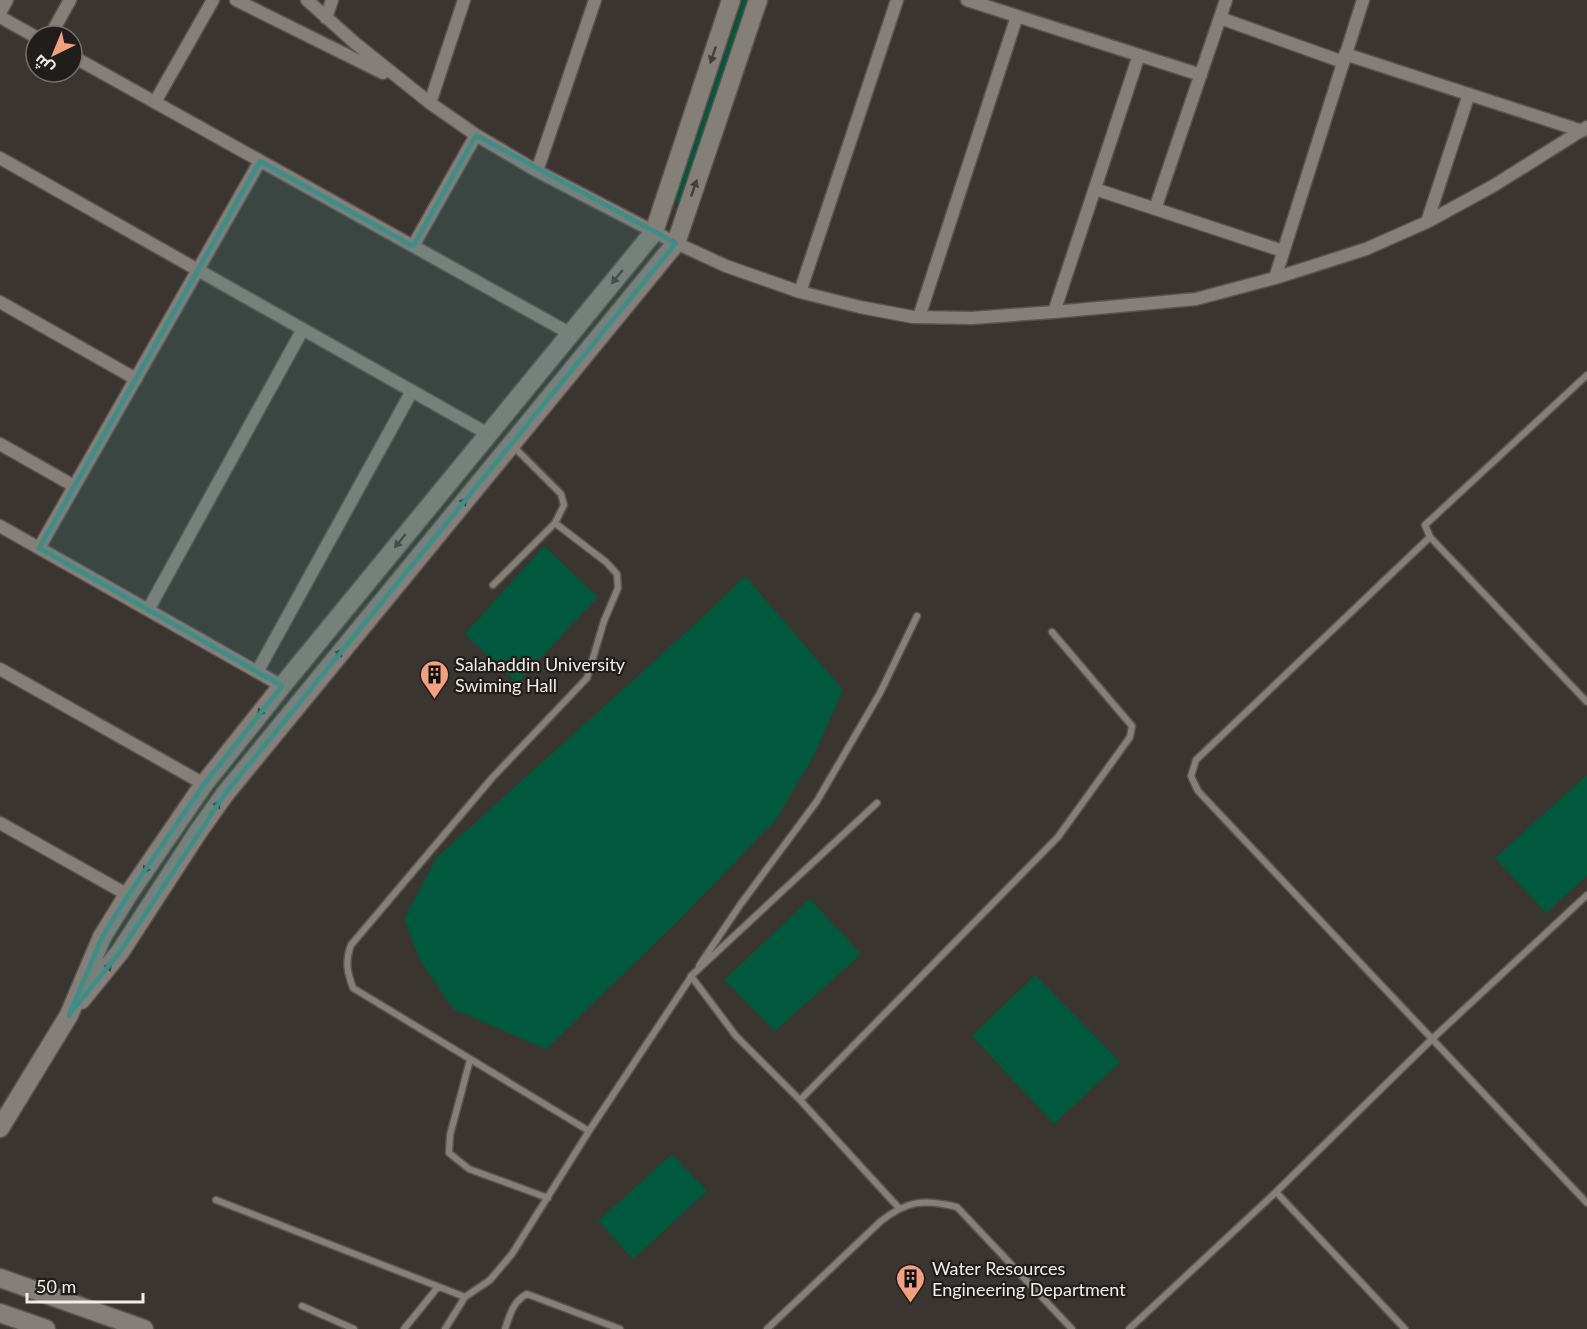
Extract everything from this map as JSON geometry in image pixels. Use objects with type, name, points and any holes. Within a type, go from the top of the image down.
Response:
[{"type":"street","points":[[7,0],[0,15],[24,30]]},
{"type":"street","points":[[57,24],[70,0]]},
{"type":"street","points":[[156,102],[213,0]]},
{"type":"street","points":[[236,0],[404,83]]},
{"type":"street","points":[[308,0],[326,18],[430,104],[476,135],[537,171],[654,232],[726,266],[800,292],[860,308],[919,317],[972,318],[1196,299],[1275,278],[1366,249],[1427,222],[1493,186],[1585,129]]},
{"type":"street","points":[[326,18],[332,0]]},
{"type":"street","points":[[430,104],[464,0]]},
{"type":"street","points":[[537,171],[595,0]]},
{"type":"street","points":[[69,1015],[102,937],[204,784],[654,232],[731,0]]},
{"type":"street","points":[[0,1128],[69,1015],[120,952],[225,794],[676,243],[758,0]]},
{"type":"street","points":[[800,292],[897,0]]},
{"type":"street","points":[[967,0],[1201,75]]},
{"type":"street","points":[[1155,209],[1226,0]]},
{"type":"street","points":[[1275,278],[1363,0]]},
{"type":"street","points":[[919,317],[1017,16]]},
{"type":"street","points":[[1220,18],[1344,58],[1585,129]]},
{"type":"street","points":[[1054,312],[1139,55]]},
{"type":"street","points":[[84,63],[571,334]]},
{"type":"street","points":[[1427,222],[1469,94]]},
{"type":"street","points":[[413,246],[476,135]]},
{"type":"street","points":[[0,158],[488,434]]},
{"type":"street","points":[[39,548],[260,161]]},
{"type":"street","points":[[1095,189],[1283,251]]},
{"type":"street","points":[[0,302],[136,379]]},
{"type":"street","points":[[148,610],[303,329]]},
{"type":"street","points":[[257,672],[412,391]]},
{"type":"street","points":[[0,444],[75,486]]},
{"type":"street","points":[[0,526],[282,686]]},
{"type":"street","points":[[352,600],[370,616]]},
{"type":"street","points":[[0,669],[204,784]]},
{"type":"street","points":[[0,823],[128,895]]},
{"type":"street","points":[[0,1278],[144,1329]]},
{"type":"street","points":[[4,1320],[42,1328]]},
{"type":"lane","points":[[1587,375],[1425,525],[1430,537],[1587,702]]},
{"type":"lane","points":[[493,585],[555,522],[564,505],[561,494],[511,444]]},
{"type":"lane","points":[[555,522],[606,562],[617,574],[618,588],[604,621],[587,678],[492,778],[351,945],[346,958],[353,988],[589,1131]]},
{"type":"lane","points":[[1430,537],[1196,760],[1191,776],[1198,791],[1587,1203]]},
{"type":"lane","points":[[445,1329],[465,1298],[490,1280],[512,1254],[589,1131],[692,976],[740,905],[817,801],[880,693],[917,616]]},
{"type":"lane","points":[[800,1100],[1058,837],[1130,737],[1132,726],[1052,632]]},
{"type":"lane","points":[[692,976],[877,803]]},
{"type":"lane","points":[[1130,1329],[1276,1192],[1432,1039],[1587,895]]},
{"type":"lane","points":[[692,976],[736,1036],[800,1100],[898,1207]]},
{"type":"lane","points":[[470,1060],[450,1135],[449,1153],[469,1169],[548,1198]]},
{"type":"lane","points":[[1276,1192],[1405,1329]]},
{"type":"lane","points":[[216,1200],[465,1298]]},
{"type":"lane","points":[[766,1329],[898,1207],[935,1201],[957,1207],[1072,1329]]},
{"type":"lane","points":[[404,1329],[438,1287]]},
{"type":"lane","points":[[504,1329],[513,1307],[519,1298],[527,1294],[620,1329]]},
{"type":"lane","points":[[302,1306],[354,1329]]},
{"type":"highlighted area","points":[[476,135],[676,243],[225,794],[120,952],[69,1015],[102,937],[128,895],[204,784],[282,686],[39,548],[260,161],[413,246]]},
{"type":"green space","points":[[743,0],[747,0],[679,203],[675,202]]},
{"type":"green space","points":[[544,546],[598,597],[517,683],[465,634]]},
{"type":"green space","points":[[745,576],[843,690],[813,757],[775,821],[679,920],[546,1049],[453,1009],[420,960],[404,919],[436,858],[703,617]]},
{"type":"green space","points":[[1587,775],[1587,876],[1546,913],[1495,858]]},
{"type":"green space","points":[[810,899],[861,954],[775,1031],[724,980]]},
{"type":"green space","points":[[1035,975],[1120,1062],[1054,1124],[972,1036]]},
{"type":"green space","points":[[672,1154],[707,1191],[633,1259],[598,1221]]},
{"type":"place","name":"Salahaddin University Swiming Hall","points":[[434,700]]},
{"type":"place","name":"Water Resources Engineering Department","points":[[911,1304]]}]
